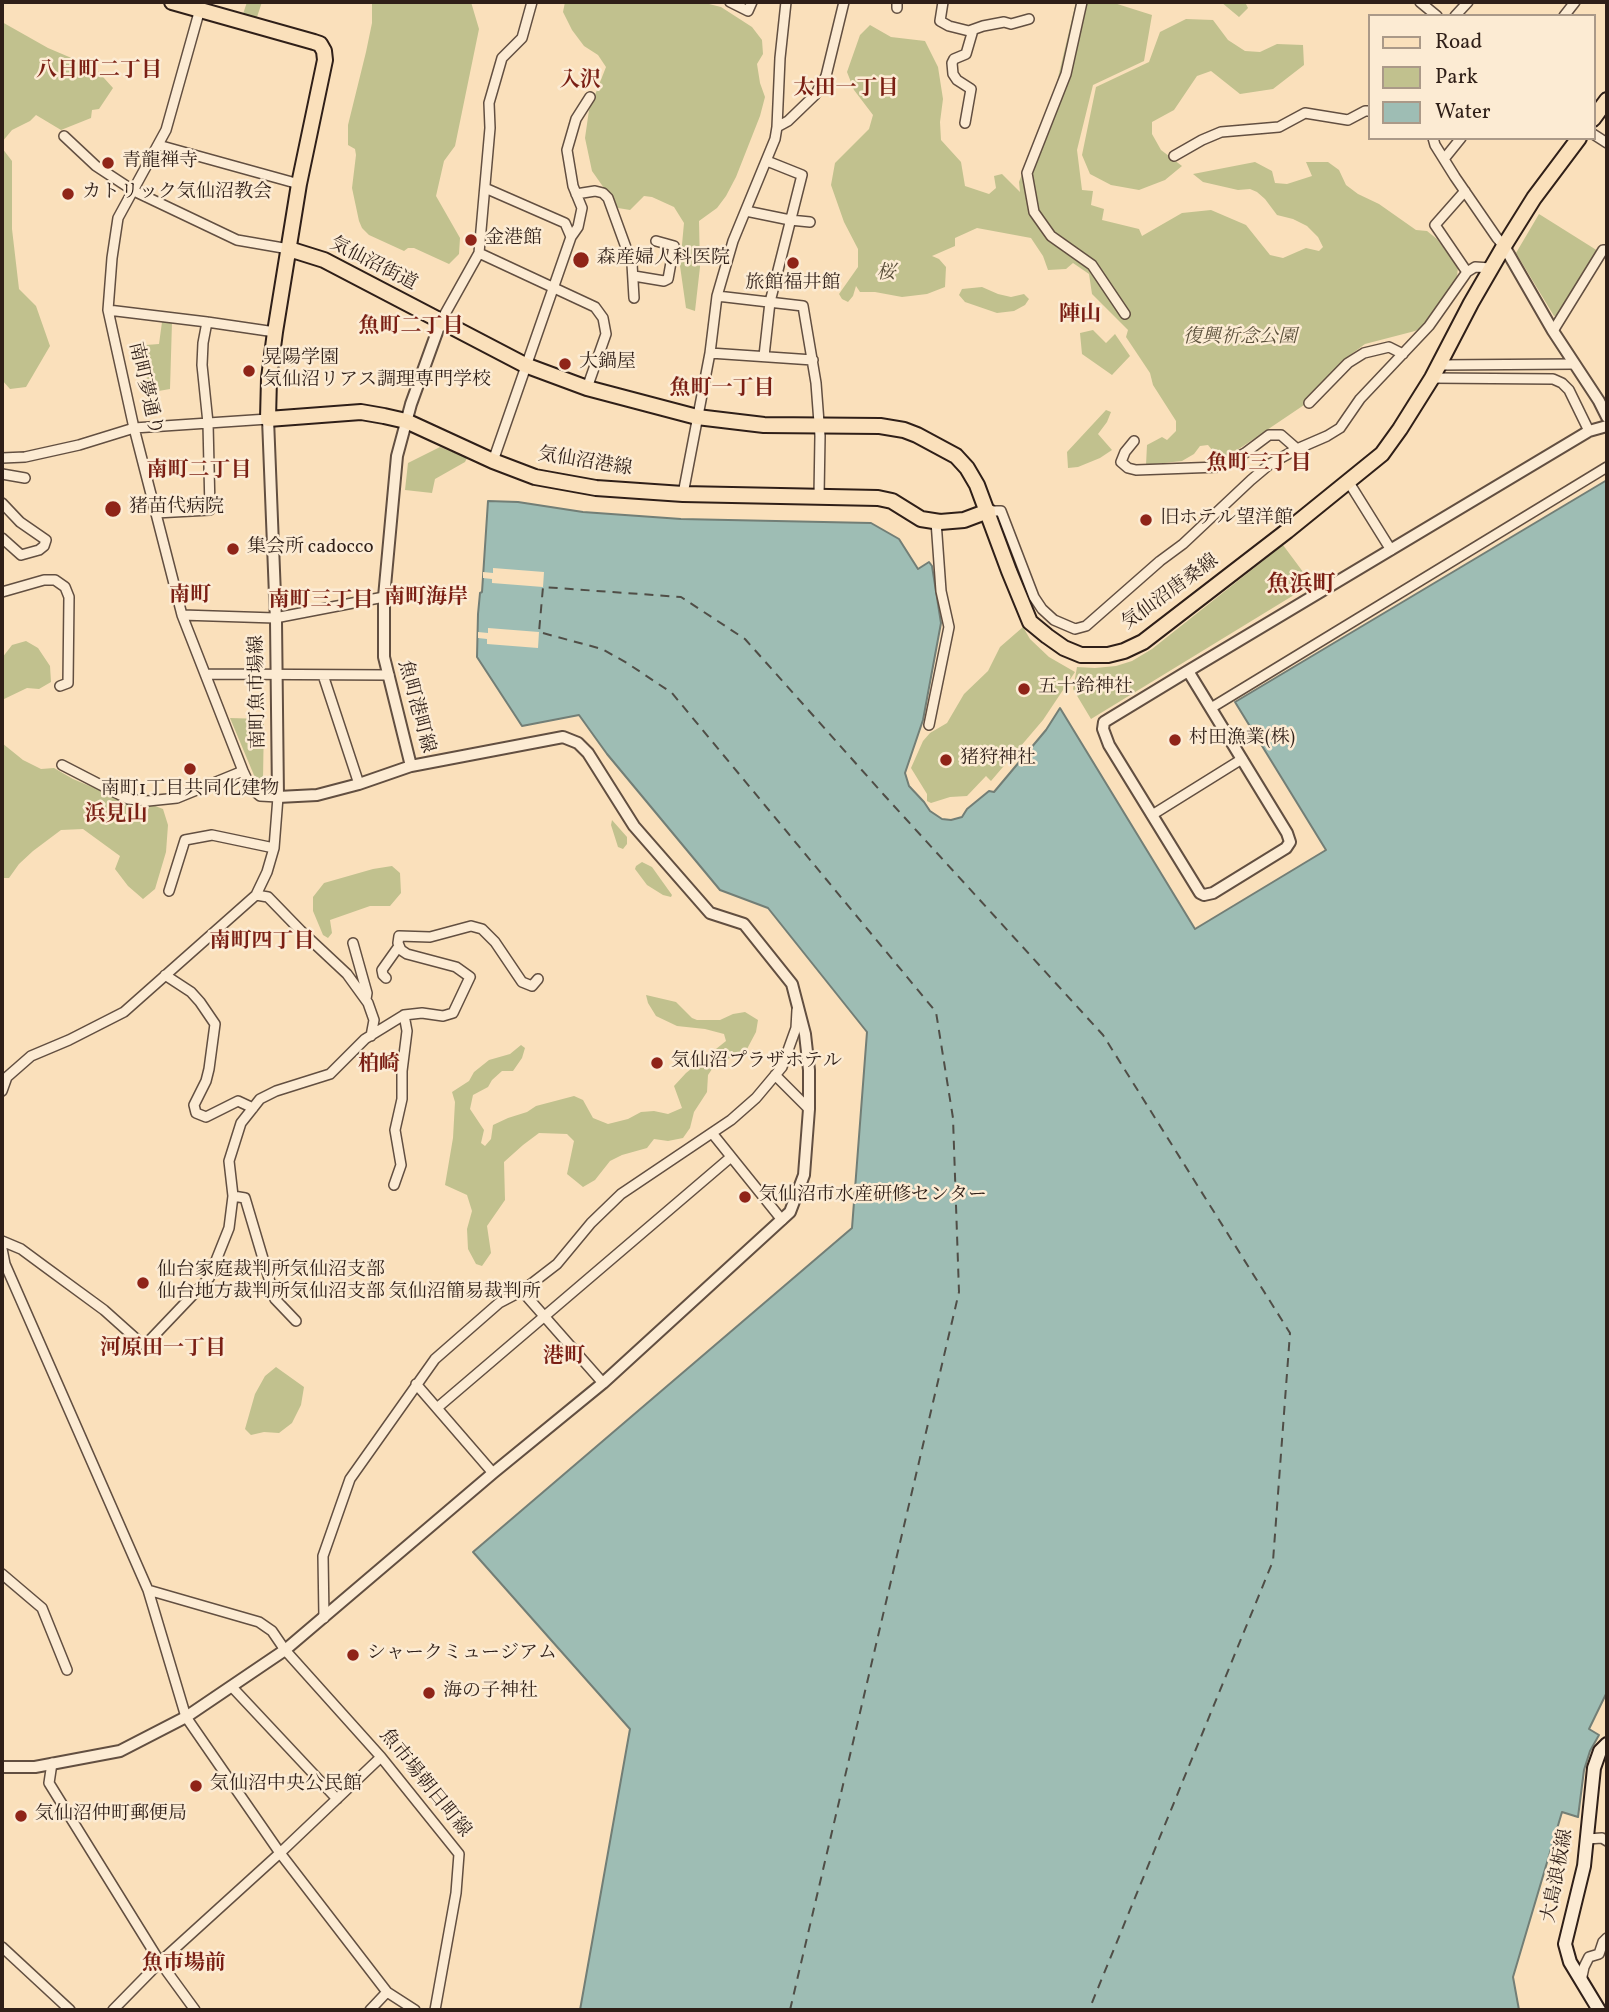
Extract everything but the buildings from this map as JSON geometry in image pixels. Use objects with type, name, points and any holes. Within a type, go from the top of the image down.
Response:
[{"type":"main road","points":[[172,2],[314,41],[320,44],[324,51],[323,69],[299,184],[275,332],[269,378],[268,419]]},
{"type":"main road","points":[[1595,116],[1607,100]]},
{"type":"main road","name":"気仙沼唐桑線","points":[[697,417],[764,425],[880,426],[904,430],[956,456],[968,468],[977,485],[1030,622],[1056,642],[1080,655],[1108,655],[1124,651],[1143,642],[1382,454],[1440,365],[1504,246],[1534,198],[1578,140]]},
{"type":"main road","name":"気仙沼街道","points":[[289,249],[324,260],[525,365],[587,388],[697,417]]},
{"type":"main road","name":"気仙沼港線","points":[[268,419],[361,412],[405,421],[535,477],[584,486],[684,494],[878,498],[892,501],[920,519],[936,522],[964,520],[988,511]]},
{"type":"main road","name":"大島浪板線","points":[[1599,2010],[1570,1962],[1565,1944],[1584,1866],[1594,1768],[1600,1751],[1607,1744]]},
{"type":"street","points":[[440,321],[480,253],[490,128],[489,103],[502,58],[522,38],[532,2]]},
{"type":"street","points":[[730,2],[748,10],[752,2]]},
{"type":"street","points":[[684,494],[710,353],[717,296],[733,241],[777,127],[786,2]]},
{"type":"street","points":[[777,127],[788,121],[815,95],[826,76],[844,2]]},
{"type":"street","points":[[943,2],[940,20],[949,26],[969,31],[983,26],[1004,22],[1011,24],[1029,19]]},
{"type":"street","points":[[1082,2],[1066,74],[1027,173],[1034,212],[1051,236],[1092,265],[1125,314]]},
{"type":"street","points":[[1420,2],[1435,14]]},
{"type":"street","name":"南町夢通り","points":[[200,9],[166,130],[118,218],[108,310],[134,428],[182,615],[251,788],[260,796],[278,797]]},
{"type":"street","points":[[965,123],[971,89],[957,80],[952,64],[954,59],[967,54],[973,30]]},
{"type":"street","points":[[493,461],[552,288],[571,237],[578,227],[582,208],[573,186],[567,150],[576,119],[590,97]]},
{"type":"street","points":[[1174,156],[1222,132],[1279,127],[1305,113],[1349,120],[1368,111]]},
{"type":"street","points":[[64,136],[96,166],[134,191],[237,240],[289,249]]},
{"type":"street","points":[[1434,140],[1504,246],[1607,417]]},
{"type":"street","points":[[1444,159],[1459,140]]},
{"type":"street","points":[[158,145],[299,184]]},
{"type":"street","points":[[764,356],[770,302],[802,174],[766,161]]},
{"type":"street","points":[[485,188],[565,223],[571,237]]},
{"type":"street","points":[[576,194],[595,191],[608,198],[627,246],[634,276],[634,298]]},
{"type":"street","points":[[1465,191],[1435,225],[1467,272]]},
{"type":"street","points":[[746,211],[810,222]]},
{"type":"street","points":[[634,276],[664,281],[668,279],[674,246],[656,241]]},
{"type":"street","points":[[1553,331],[1603,250],[1607,250]]},
{"type":"street","points":[[480,253],[595,307],[603,318],[606,334],[587,388]]},
{"type":"street","points":[[988,511],[1001,511],[1034,597],[1042,609],[1054,620],[1075,629],[1086,626],[1183,544],[1261,472],[1297,449],[1340,428],[1360,399],[1429,326],[1467,272],[1475,267],[1491,268]]},
{"type":"street","points":[[717,296],[803,306],[813,359],[819,426],[818,496]]},
{"type":"street","points":[[108,310],[275,332]]},
{"type":"street","name":"魚町港町線","points":[[440,321],[405,421],[397,456],[384,597],[384,657],[411,766],[547,739],[563,737],[578,743],[588,753],[634,826],[710,912],[744,924],[792,985],[798,1002]]},
{"type":"street","points":[[156,513],[209,510],[208,423],[202,365],[207,322]]},
{"type":"street","points":[[1309,403],[1348,363],[1364,353],[1390,348],[1403,354]]},
{"type":"street","points":[[710,353],[813,359]]},
{"type":"street","points":[[1440,365],[1574,364]]},
{"type":"street","points":[[1432,378],[1553,379],[1569,390],[1588,431]]},
{"type":"street","points":[[2,458],[25,457],[134,428],[268,419]]},
{"type":"street","name":"南町魚市場線","points":[[268,419],[278,797]]},
{"type":"street","points":[[1188,671],[1290,842],[1276,855],[1213,893],[1204,895],[1200,893],[1109,745],[1103,729],[1104,722],[1188,671],[1391,550],[1588,431],[1607,426]]},
{"type":"street","points":[[1134,441],[1121,462],[1136,470],[1219,467],[1245,453],[1269,435],[1281,435],[1297,449]]},
{"type":"street","points":[[1210,708],[1607,467]]},
{"type":"street","points":[[2,474],[25,478]]},
{"type":"street","points":[[1348,481],[1391,550]]},
{"type":"street","points":[[2,503],[20,522],[46,540],[39,550],[21,555],[2,538]]},
{"type":"street","points":[[929,725],[949,627],[941,591],[936,522]]},
{"type":"street","points":[[2,592],[44,580],[55,580],[65,587],[69,597],[68,683],[60,686]]},
{"type":"street","points":[[182,615],[275,618],[384,597]]},
{"type":"street","points":[[206,674],[389,676]]},
{"type":"street","points":[[323,676],[359,784]]},
{"type":"street","points":[[1152,815],[1242,759]]},
{"type":"street","points":[[62,765],[128,799],[148,801],[177,798],[243,771]]},
{"type":"street","points":[[2,1091],[7,1077],[30,1056],[124,1012],[256,895],[274,848],[278,797],[317,795],[411,766]]},
{"type":"street","points":[[169,891],[185,840],[212,835],[274,848]]},
{"type":"street","points":[[256,895],[268,897],[347,974],[366,1000],[374,1020],[371,1036]]},
{"type":"street","points":[[386,978],[383,970],[399,946],[399,936],[430,937],[471,926],[482,929],[495,942],[522,982],[531,986],[538,979]]},
{"type":"street","points":[[353,943],[367,993],[366,1000]]},
{"type":"street","points":[[2,1241],[21,1249],[104,1310],[142,1344],[149,1341],[209,1278],[229,1228],[233,1196],[229,1161],[241,1123],[260,1099],[276,1091],[330,1074],[371,1036],[404,1015],[422,1013],[443,1016],[453,1013],[470,977],[456,967],[407,954],[399,946]]},
{"type":"street","points":[[165,975],[191,992],[215,1024],[206,1082],[194,1105],[196,1113],[206,1117],[238,1101],[253,1108]]},
{"type":"street","points":[[324,1618],[323,1556],[350,1479],[435,1359],[499,1303],[522,1292],[556,1264],[591,1223],[621,1194],[732,1121],[756,1098],[782,1067],[796,1028],[798,1002]]},
{"type":"street","points":[[2,1767],[35,1767],[120,1751],[186,1717],[285,1650],[603,1383],[782,1220],[790,1212],[804,1174],[810,1109],[805,1034],[798,1002]]},
{"type":"street","points":[[394,1185],[401,1165],[395,1130],[402,1099],[407,1031],[404,1015]]},
{"type":"street","points":[[775,1075],[810,1109]]},
{"type":"street","points":[[712,1133],[782,1220]]},
{"type":"street","points":[[437,1408],[731,1157]]},
{"type":"street","points":[[233,1196],[245,1198],[275,1299],[296,1321]]},
{"type":"street","points":[[2,1249],[5,1264],[148,1590],[186,1717],[280,1853],[387,1992],[415,2010]]},
{"type":"street","points":[[522,1292],[603,1383]]},
{"type":"street","points":[[416,1384],[493,1473]]},
{"type":"street","points":[[2,1574],[41,1608],[67,1670]]},
{"type":"street","name":"魚市場朝日町線","points":[[148,1590],[259,1622],[272,1631],[285,1650],[381,1757],[459,1854],[456,1893],[435,2010]]},
{"type":"street","points":[[232,1687],[337,1799]]},
{"type":"street","points":[[113,2010],[159,1962],[381,1757]]},
{"type":"street","points":[[52,1763],[49,1783],[159,1962],[195,2010]]},
{"type":"street","points":[[1587,1839],[1607,1841]]},
{"type":"street","points":[[1581,1981],[1584,1967],[1590,1957],[1599,1954],[1607,1938]]},
{"type":"street","points":[[2,1947],[70,2010]]},
{"type":"street","points":[[370,2010],[387,1992]]},
{"type":"green space","points":[[247,2],[262,2],[257,17],[243,14]]},
{"type":"green space","points":[[372,2],[471,2],[479,29],[455,146],[444,161],[436,196],[460,238],[459,254],[449,264],[414,248],[404,251],[369,235],[359,221],[352,188],[356,155],[355,149],[348,145],[348,125],[372,23]]},
{"type":"green space","points":[[565,2],[701,2],[721,7],[752,27],[762,40],[763,54],[757,64],[765,97],[760,116],[726,196],[717,208],[699,221],[700,267],[695,311],[686,308],[680,266],[684,223],[674,207],[644,196],[630,210],[618,208],[592,171],[585,138],[589,110],[606,67],[598,55],[584,46],[572,30],[563,12]]},
{"type":"green space","points":[[1076,2],[1111,2],[1152,15],[1144,61],[1093,85],[1077,150],[1082,190],[1093,191],[1091,205],[1104,209],[1102,220],[1139,229],[1142,236],[1182,213],[1211,210],[1246,225],[1270,255],[1283,258],[1306,248],[1319,251],[1323,247],[1307,226],[1277,215],[1257,192],[1203,182],[1193,174],[1255,162],[1272,171],[1275,183],[1287,184],[1312,176],[1306,162],[1328,162],[1339,170],[1346,185],[1358,194],[1379,204],[1416,230],[1427,231],[1437,239],[1458,267],[1457,277],[1426,325],[1415,331],[1365,344],[1342,361],[1304,405],[1221,461],[1208,445],[1200,446],[1194,454],[1182,461],[1146,465],[1147,445],[1162,437],[1167,440],[1176,431],[1176,421],[1153,385],[1150,373],[1126,337],[1128,330],[1092,294],[1089,274],[1073,263],[1066,269],[1048,270],[1043,256],[1031,238],[977,228],[955,238],[955,246],[932,256],[946,267],[945,287],[927,294],[902,297],[860,292],[856,286],[848,302],[839,294],[858,267],[858,249],[844,222],[831,185],[835,163],[869,129],[873,115],[854,90],[847,72],[860,35],[870,25],[891,37],[925,41],[938,67],[943,99],[941,140],[961,162],[965,186],[989,194],[996,188],[994,176],[1002,174],[1020,192],[1019,182],[1056,86]]},
{"type":"green space","points":[[1221,2],[1245,2],[1248,8],[1239,17]]},
{"type":"green space","points":[[1186,19],[1213,20],[1228,40],[1245,51],[1260,52],[1277,44],[1303,45],[1304,65],[1273,89],[1240,94],[1211,71],[1197,76],[1174,110],[1152,122],[1152,134],[1161,150],[1182,166],[1165,180],[1139,190],[1111,185],[1090,174],[1082,155],[1096,87],[1149,62],[1160,32]]},
{"type":"green space","points":[[2,22],[48,48],[95,68],[113,88],[99,109],[92,110],[91,118],[61,130],[36,115],[12,130],[2,142]]},
{"type":"green space","points":[[2,148],[12,161],[12,229],[19,289],[36,306],[50,346],[26,387],[10,389],[2,380]]},
{"type":"green space","points":[[1539,214],[1598,251],[1560,315],[1554,316],[1516,253]]},
{"type":"green space","points":[[982,287],[1011,297],[1024,294],[1029,299],[1025,305],[1014,311],[997,313],[965,302],[959,295],[962,289]]},
{"type":"green space","points":[[162,322],[172,322],[170,389],[147,393],[146,345],[159,344]]},
{"type":"green space","points":[[1093,330],[1106,343],[1115,334],[1130,356],[1112,375],[1082,354],[1080,333]]},
{"type":"green space","points":[[1106,410],[1111,412],[1098,434],[1112,450],[1078,467],[1068,468],[1067,452]]},
{"type":"green space","points":[[440,447],[467,458],[465,462],[435,479],[432,493],[405,490],[408,463]]},
{"type":"green space","points":[[1283,545],[1312,584],[1091,719],[1073,689],[1077,667],[1116,666],[1132,661],[1152,649]]},
{"type":"green space","points":[[1023,627],[1030,639],[1049,657],[1075,672],[1043,720],[991,781],[986,776],[967,796],[950,797],[931,803],[927,801],[927,794],[911,768],[923,741],[930,733],[947,723],[964,694],[988,671],[1000,647]]},
{"type":"green space","points":[[26,641],[38,648],[50,666],[51,682],[39,689],[27,688],[2,700],[2,658],[12,645]]},
{"type":"green space","points":[[230,718],[264,719],[263,779],[256,780]]},
{"type":"green space","points":[[2,743],[23,760],[41,769],[54,768],[125,803],[150,804],[163,809],[168,825],[166,852],[155,889],[143,899],[115,869],[120,856],[83,829],[61,830],[33,851],[9,878],[2,878]]},
{"type":"green space","points":[[612,820],[627,837],[627,844],[623,849],[618,847]]},
{"type":"green space","points":[[642,862],[652,867],[671,897],[647,885],[635,869]]},
{"type":"green space","points":[[392,866],[400,873],[401,893],[390,906],[370,906],[330,920],[332,933],[328,938],[323,935],[313,911],[313,897],[324,883]]},
{"type":"green space","points":[[646,995],[676,1002],[697,1020],[720,1020],[745,1012],[758,1020],[756,1032],[747,1049],[714,1066],[708,1075],[707,1092],[694,1112],[690,1128],[683,1138],[668,1141],[654,1139],[647,1148],[610,1161],[595,1180],[583,1187],[567,1174],[574,1141],[567,1134],[539,1133],[523,1145],[504,1162],[505,1200],[487,1226],[491,1253],[482,1266],[476,1264],[468,1249],[467,1229],[472,1211],[467,1195],[445,1185],[453,1138],[455,1102],[452,1092],[469,1081],[474,1072],[489,1060],[510,1054],[521,1045],[525,1048],[522,1058],[513,1071],[502,1071],[488,1087],[473,1095],[470,1109],[484,1130],[481,1143],[485,1146],[491,1139],[493,1125],[536,1106],[574,1096],[583,1100],[593,1118],[608,1124],[628,1119],[641,1112],[668,1114],[682,1108],[674,1086],[726,1041],[724,1034],[677,1026],[656,1016]]},
{"type":"green space","points":[[276,1367],[304,1387],[301,1405],[292,1423],[279,1433],[251,1435],[245,1429],[255,1394],[265,1376]]},
{"type":"water","points":[[1607,480],[1607,1692],[1589,1729],[1599,1735],[1584,1770],[1578,1817],[1562,1812],[1513,1977],[1519,2010],[580,2010],[630,1729],[473,1552],[852,1228],[867,1032],[768,908],[720,890],[607,754],[579,715],[522,726],[477,657],[488,501],[518,502],[583,512],[681,519],[871,523],[899,539],[918,569],[929,562],[932,566],[941,623],[923,720],[905,773],[909,786],[930,811],[942,819],[962,817],[967,809],[989,791],[994,792],[1046,730],[1060,708],[1195,929],[1326,850],[1235,702]]},
{"type":"pier","points":[[493,568],[544,572],[543,587],[492,583],[492,579],[483,578],[483,572],[493,573]]},
{"type":"pier","points":[[488,628],[539,632],[538,648],[487,644],[487,639],[478,638],[478,632],[488,633]]},
{"type":"ferry route","points":[[790,2010],[959,1292],[953,1118],[936,1012],[672,693],[602,649],[539,632],[543,587],[681,597],[745,639],[1103,1035],[1290,1333],[1273,1561],[1089,2010]]},
{"type":"place","name":"青龍禅寺","points":[[108,163]]},
{"type":"place","name":"カトリック気仙沼教会","points":[[68,194]]},
{"type":"place","name":"金港館","points":[[471,240]]},
{"type":"place","name":"森産婦人科医院","points":[[581,260]]},
{"type":"place","name":"旅館福井館","points":[[793,263]]},
{"type":"place","name":"大鍋屋","points":[[565,364]]},
{"type":"place","name":"晃陽学園 気仙沼リアス調理専門学校","points":[[249,371]]},
{"type":"place","name":"猪苗代病院","points":[[113,509]]},
{"type":"place","name":"旧ホテル望洋館","points":[[1146,520]]},
{"type":"place","name":"集会所 cadocco","points":[[233,549]]},
{"type":"place","name":"五十鈴神社","points":[[1024,689]]},
{"type":"place","name":"村田漁業(株)","points":[[1175,740]]},
{"type":"place","name":"猪狩神社","points":[[946,760]]},
{"type":"place","name":"南町1丁目共同化建物","points":[[190,769]]},
{"type":"place","name":"気仙沼プラザホテル","points":[[657,1063]]},
{"type":"place","name":"気仙沼市水産研修センター","points":[[745,1197]]},
{"type":"place","name":"仙台家庭裁判所気仙沼支部 仙台地方裁判所気仙沼支部 気仙沼簡易裁判所","points":[[143,1283]]},
{"type":"place","name":"シャークミュージアム","points":[[353,1655]]},
{"type":"place","name":"海の子神社","points":[[429,1693]]},
{"type":"place","name":"気仙沼中央公民館","points":[[196,1786]]},
{"type":"place","name":"気仙沼仲町郵便局","points":[[21,1816]]},
{"type":"district","name":"八日町二丁目","points":[[99,72]]},
{"type":"district","name":"入沢","points":[[580,82]]},
{"type":"district","name":"太田一丁目","points":[[846,90]]},
{"type":"district","name":"陣山","points":[[1080,316]]},
{"type":"district","name":"魚町二丁目","points":[[411,328]]},
{"type":"district","name":"魚町一丁目","points":[[722,390]]},
{"type":"district","name":"魚町三丁目","points":[[1259,465]]},
{"type":"district","name":"南町二丁目","points":[[199,472]]},
{"type":"district","name":"魚浜町","points":[[1301,587]]},
{"type":"district","name":"南町","points":[[190,597]]},
{"type":"district","name":"南町海岸","points":[[426,599]]},
{"type":"district","name":"南町三丁目","points":[[321,602]]},
{"type":"district","name":"浜見山","points":[[116,816]]},
{"type":"district","name":"南町四丁目","points":[[262,943]]},
{"type":"district","name":"柏崎","points":[[379,1066]]},
{"type":"district","name":"河原田一丁目","points":[[163,1350]]},
{"type":"district","name":"港町","points":[[564,1358]]},
{"type":"district","name":"魚市場前","points":[[184,1965]]},
{"type":"park label","name":"桜","points":[[886,275]]},
{"type":"park label","name":"復興祈念公園","points":[[1240,339]]}]
